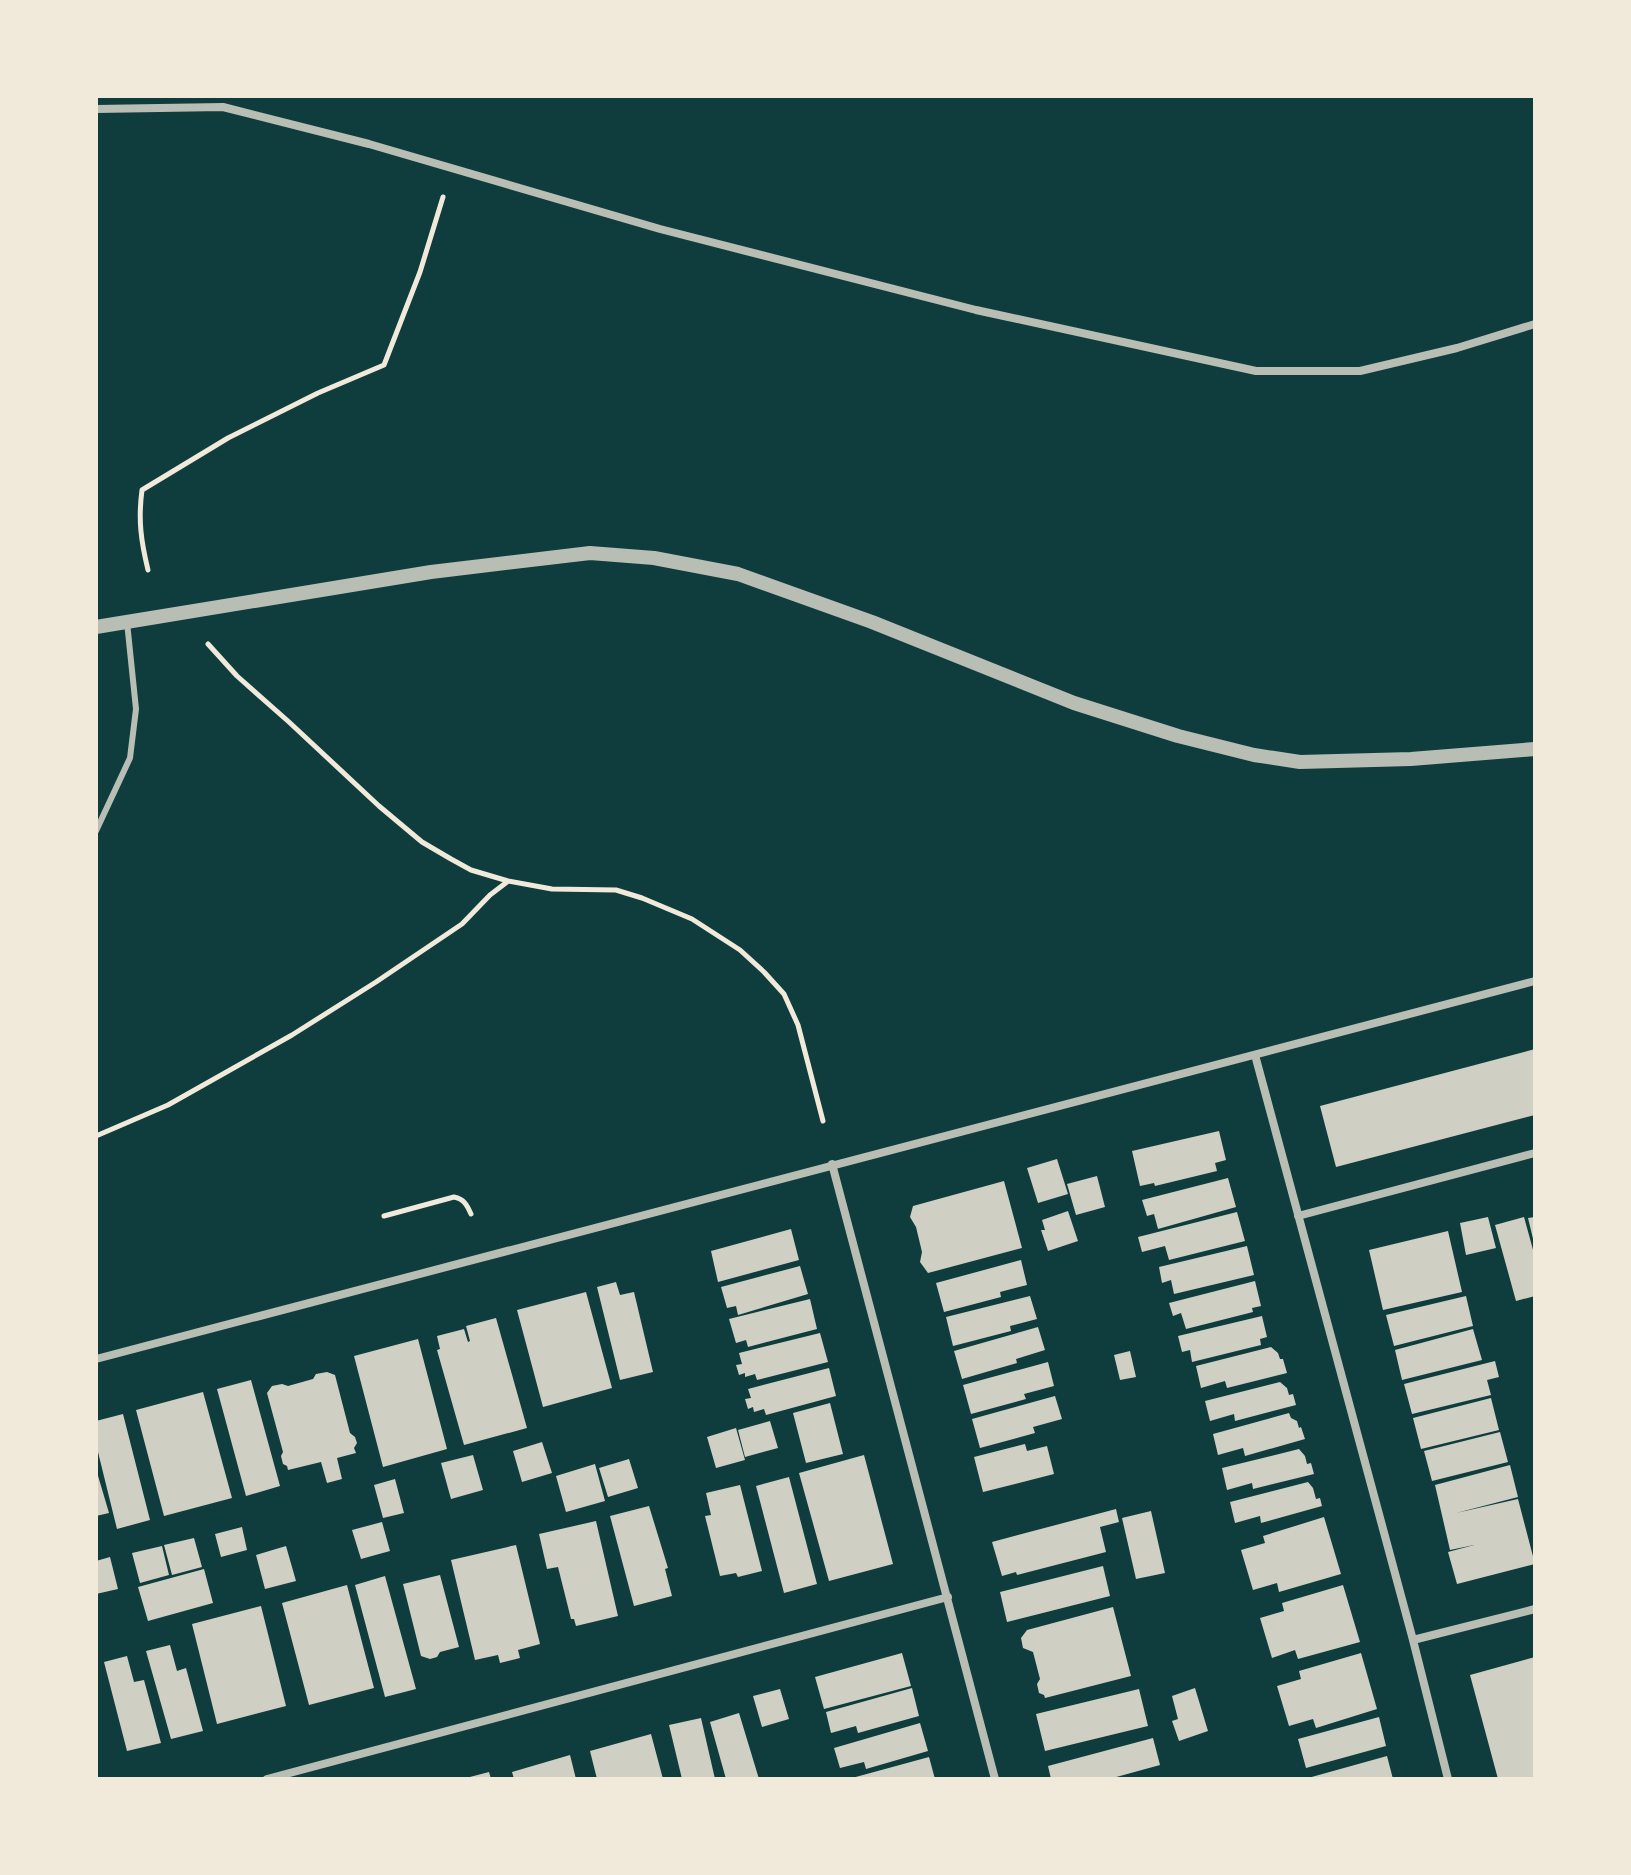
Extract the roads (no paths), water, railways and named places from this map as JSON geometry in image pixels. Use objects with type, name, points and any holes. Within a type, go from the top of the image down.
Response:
[{"type":"street","points":[[96,109],[223,107],[369,144],[660,229],[961,306],[1256,371],[1360,371],[1457,348],[1535,324]]},
{"type":"street","points":[[96,627],[447,570],[590,553],[641,557],[738,574],[872,622],[1074,703],[1178,736],[1254,755],[1300,762],[1411,759],[1535,749]]},
{"type":"street","points":[[96,1359],[1535,981]]},
{"type":"street","points":[[1255,1055],[1448,1779]]},
{"type":"street","points":[[1298,1216],[1535,1153]]},
{"type":"street","points":[[832,1164],[995,1779]]},
{"type":"street","points":[[267,1779],[948,1597]]},
{"type":"street","points":[[1413,1640],[1535,1609]]},
{"type":"lane","points":[[96,831],[130,758],[136,709],[127,622]]}]
